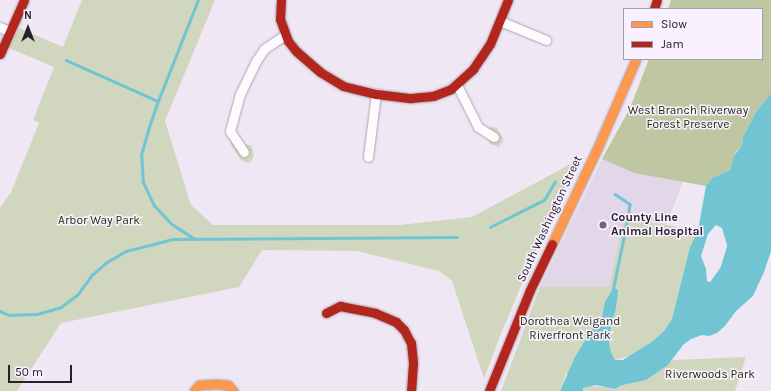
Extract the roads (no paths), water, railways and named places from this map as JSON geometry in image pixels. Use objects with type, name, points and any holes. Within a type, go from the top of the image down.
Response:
[{"type":"street","points":[[0,54],[24,0]]},
{"type":"street","points":[[281,0],[280,19],[285,35],[296,51],[329,79],[343,86],[376,94],[423,98],[443,93],[457,85],[482,56],[490,44],[508,0]]},
{"type":"street","points":[[500,21],[546,40]]},
{"type":"street","points":[[0,27],[10,32]]},
{"type":"street","points":[[244,152],[230,131],[240,94],[256,61],[264,49],[285,35]]},
{"type":"street","name":"South Washington Street","points":[[489,391],[527,297],[597,149],[636,60]]},
{"type":"street","points":[[457,85],[478,127],[494,137]]},
{"type":"street","points":[[368,157],[376,94]]},
{"type":"street","points":[[326,313],[340,306],[375,313],[396,322],[404,330],[411,343],[413,363],[411,391]]},
{"type":"street","points":[[194,391],[199,385],[216,384],[228,385],[233,391]]},
{"type":"water","points":[[771,93],[771,251],[764,272],[753,296],[736,311],[725,326],[717,333],[709,336],[702,335],[691,339],[683,345],[668,365],[646,380],[623,385],[615,389],[596,385],[583,388],[583,391],[560,391],[575,357],[592,329],[601,322],[605,302],[614,287],[618,290],[609,343],[611,353],[615,360],[623,360],[653,341],[664,331],[672,319],[690,247],[698,230],[706,186],[712,178],[730,170],[734,156],[742,145],[743,137],[756,112]],"holes":[[[716,225],[722,228],[731,259],[726,273],[714,284],[707,281],[706,269],[701,256],[708,234]]]},
{"type":"waterway","points":[[194,239],[171,224],[154,206],[143,182],[141,155],[158,101],[198,0]]},
{"type":"waterway","points":[[66,60],[158,101]]},
{"type":"waterway","points":[[490,227],[544,200],[555,182]]},
{"type":"waterway","points":[[615,194],[630,204],[629,212]]},
{"type":"waterway","points":[[613,289],[627,221]]},
{"type":"waterway","points":[[0,311],[9,315],[37,314],[61,307],[78,294],[92,275],[107,262],[126,251],[173,239],[457,237]]},
{"type":"waterway","points":[[707,298],[727,270],[736,240]]},
{"type":"place","name":"County Line Animal Hospital","points":[[603,225]]},
{"type":"park label","name":"West Branch Riverway Forest Preserve","points":[[688,118]]},
{"type":"park label","name":"Arbor Way Park","points":[[99,221]]},
{"type":"park label","name":"Dorothea Weigand Riverfront Park","points":[[570,329]]},
{"type":"park label","name":"Riverwoods Park","points":[[710,375]]}]
